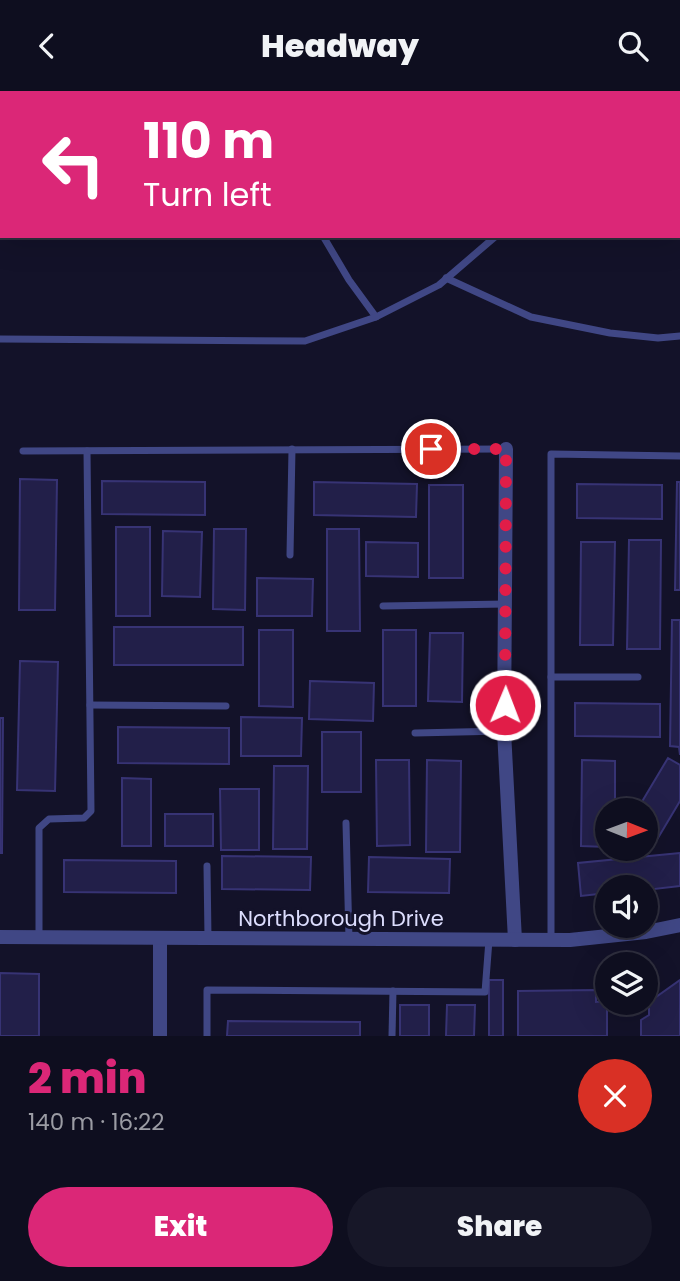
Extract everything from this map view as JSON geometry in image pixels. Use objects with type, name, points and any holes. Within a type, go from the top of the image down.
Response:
[{"type":"street","points":[[506,449],[504,731],[514,940]]},
{"type":"street","name":"Northborough Drive","points":[[0,937],[570,940],[646,932],[680,925]]},
{"type":"street","points":[[160,938],[160,1036]]},
{"type":"lane","points":[[324,238],[349,280],[376,317]]},
{"type":"lane","points":[[0,339],[305,341],[376,317],[439,285],[494,238]]},
{"type":"lane","points":[[446,278],[531,317],[610,333],[658,338],[680,336]]},
{"type":"lane","points":[[290,555],[292,449]]},
{"type":"lane","points":[[23,451],[506,449]]},
{"type":"lane","points":[[39,937],[40,828],[49,820],[84,818],[91,811],[87,451]]},
{"type":"lane","points":[[551,940],[551,454],[680,456]]},
{"type":"lane","points":[[383,606],[506,604]]},
{"type":"lane","points":[[551,677],[638,677]]},
{"type":"lane","points":[[90,705],[226,706]]},
{"type":"lane","points":[[415,733],[504,731]]},
{"type":"lane","points":[[346,823],[349,939]]},
{"type":"lane","points":[[207,866],[208,938]]},
{"type":"lane","points":[[207,1036],[207,990],[485,992],[489,940]]},
{"type":"lane","points":[[392,1036],[393,991]]},
{"type":"building","points":[[20,479],[57,480],[55,610],[19,610]]},
{"type":"building","points":[[102,481],[205,482],[205,515],[102,514]]},
{"type":"building","points":[[314,482],[417,484],[416,517],[314,515]]},
{"type":"building","points":[[677,482],[680,482],[680,590],[675,590]]},
{"type":"building","points":[[577,484],[662,485],[662,519],[577,518]]},
{"type":"building","points":[[429,485],[463,485],[463,578],[429,578]]},
{"type":"building","points":[[116,527],[150,527],[150,616],[116,616]]},
{"type":"building","points":[[214,529],[246,529],[245,610],[213,609]]},
{"type":"building","points":[[327,529],[359,529],[360,631],[327,631]]},
{"type":"building","points":[[163,531],[202,532],[200,597],[162,596]]},
{"type":"building","points":[[629,540],[661,540],[660,649],[627,649]]},
{"type":"building","points":[[366,542],[418,543],[418,577],[366,576]]},
{"type":"building","points":[[581,542],[615,542],[613,645],[580,645]]},
{"type":"building","points":[[257,578],[313,579],[312,616],[257,616]]},
{"type":"building","points":[[672,620],[680,620],[680,755],[679,747],[670,746]]},
{"type":"building","points":[[114,627],[243,627],[243,665],[114,665]]},
{"type":"building","points":[[259,630],[293,630],[293,707],[259,706]]},
{"type":"building","points":[[383,630],[416,630],[416,706],[383,706]]},
{"type":"building","points":[[430,633],[463,633],[462,702],[428,701]]},
{"type":"building","points":[[20,661],[58,662],[55,791],[17,790]]},
{"type":"building","points":[[310,681],[374,683],[373,721],[309,719]]},
{"type":"building","points":[[575,703],[660,704],[660,737],[575,736]]},
{"type":"building","points":[[241,717],[302,718],[301,756],[241,756]]},
{"type":"building","points":[[0,718],[3,718],[2,853],[0,853]]},
{"type":"building","points":[[118,727],[229,728],[229,764],[118,763]]},
{"type":"building","points":[[322,732],[361,732],[361,792],[322,792]]},
{"type":"building","points":[[668,758],[680,765],[680,801],[658,838],[658,798],[644,798]]},
{"type":"building","points":[[376,760],[409,760],[410,845],[377,846]]},
{"type":"building","points":[[427,760],[461,761],[460,852],[426,852]]},
{"type":"building","points":[[582,760],[615,761],[615,798],[595,798],[595,847],[581,846]]},
{"type":"building","points":[[274,766],[308,766],[307,849],[273,849]]},
{"type":"building","points":[[122,778],[151,779],[151,846],[122,846]]},
{"type":"building","points":[[220,789],[259,789],[259,850],[221,850]]},
{"type":"building","points":[[165,814],[213,814],[213,846],[165,846]]},
{"type":"building","points":[[680,853],[680,886],[658,889],[658,875],[595,875],[595,894],[581,896],[578,863],[658,861],[658,855]]},
{"type":"building","points":[[222,856],[311,857],[310,890],[222,889]]},
{"type":"building","points":[[369,857],[450,859],[449,893],[368,892]]},
{"type":"building","points":[[64,860],[176,861],[176,893],[64,892]]},
{"type":"building","points":[[0,973],[39,974],[39,1036],[0,1036]]},
{"type":"building","points":[[489,980],[503,980],[503,1036],[489,1036]]},
{"type":"building","points":[[680,980],[680,1036],[641,1036],[641,1020],[649,1015],[658,1015],[658,996]]},
{"type":"building","points":[[595,990],[595,1015],[607,1015],[607,1036],[518,1036],[518,991]]},
{"type":"building","points":[[400,1005],[429,1005],[429,1036],[400,1036]]},
{"type":"building","points":[[447,1005],[475,1005],[474,1036],[446,1036]]},
{"type":"building","points":[[228,1021],[360,1022],[360,1036],[227,1036]]},
{"type":"route","points":[[431,449],[506,449],[505,705]]}]
